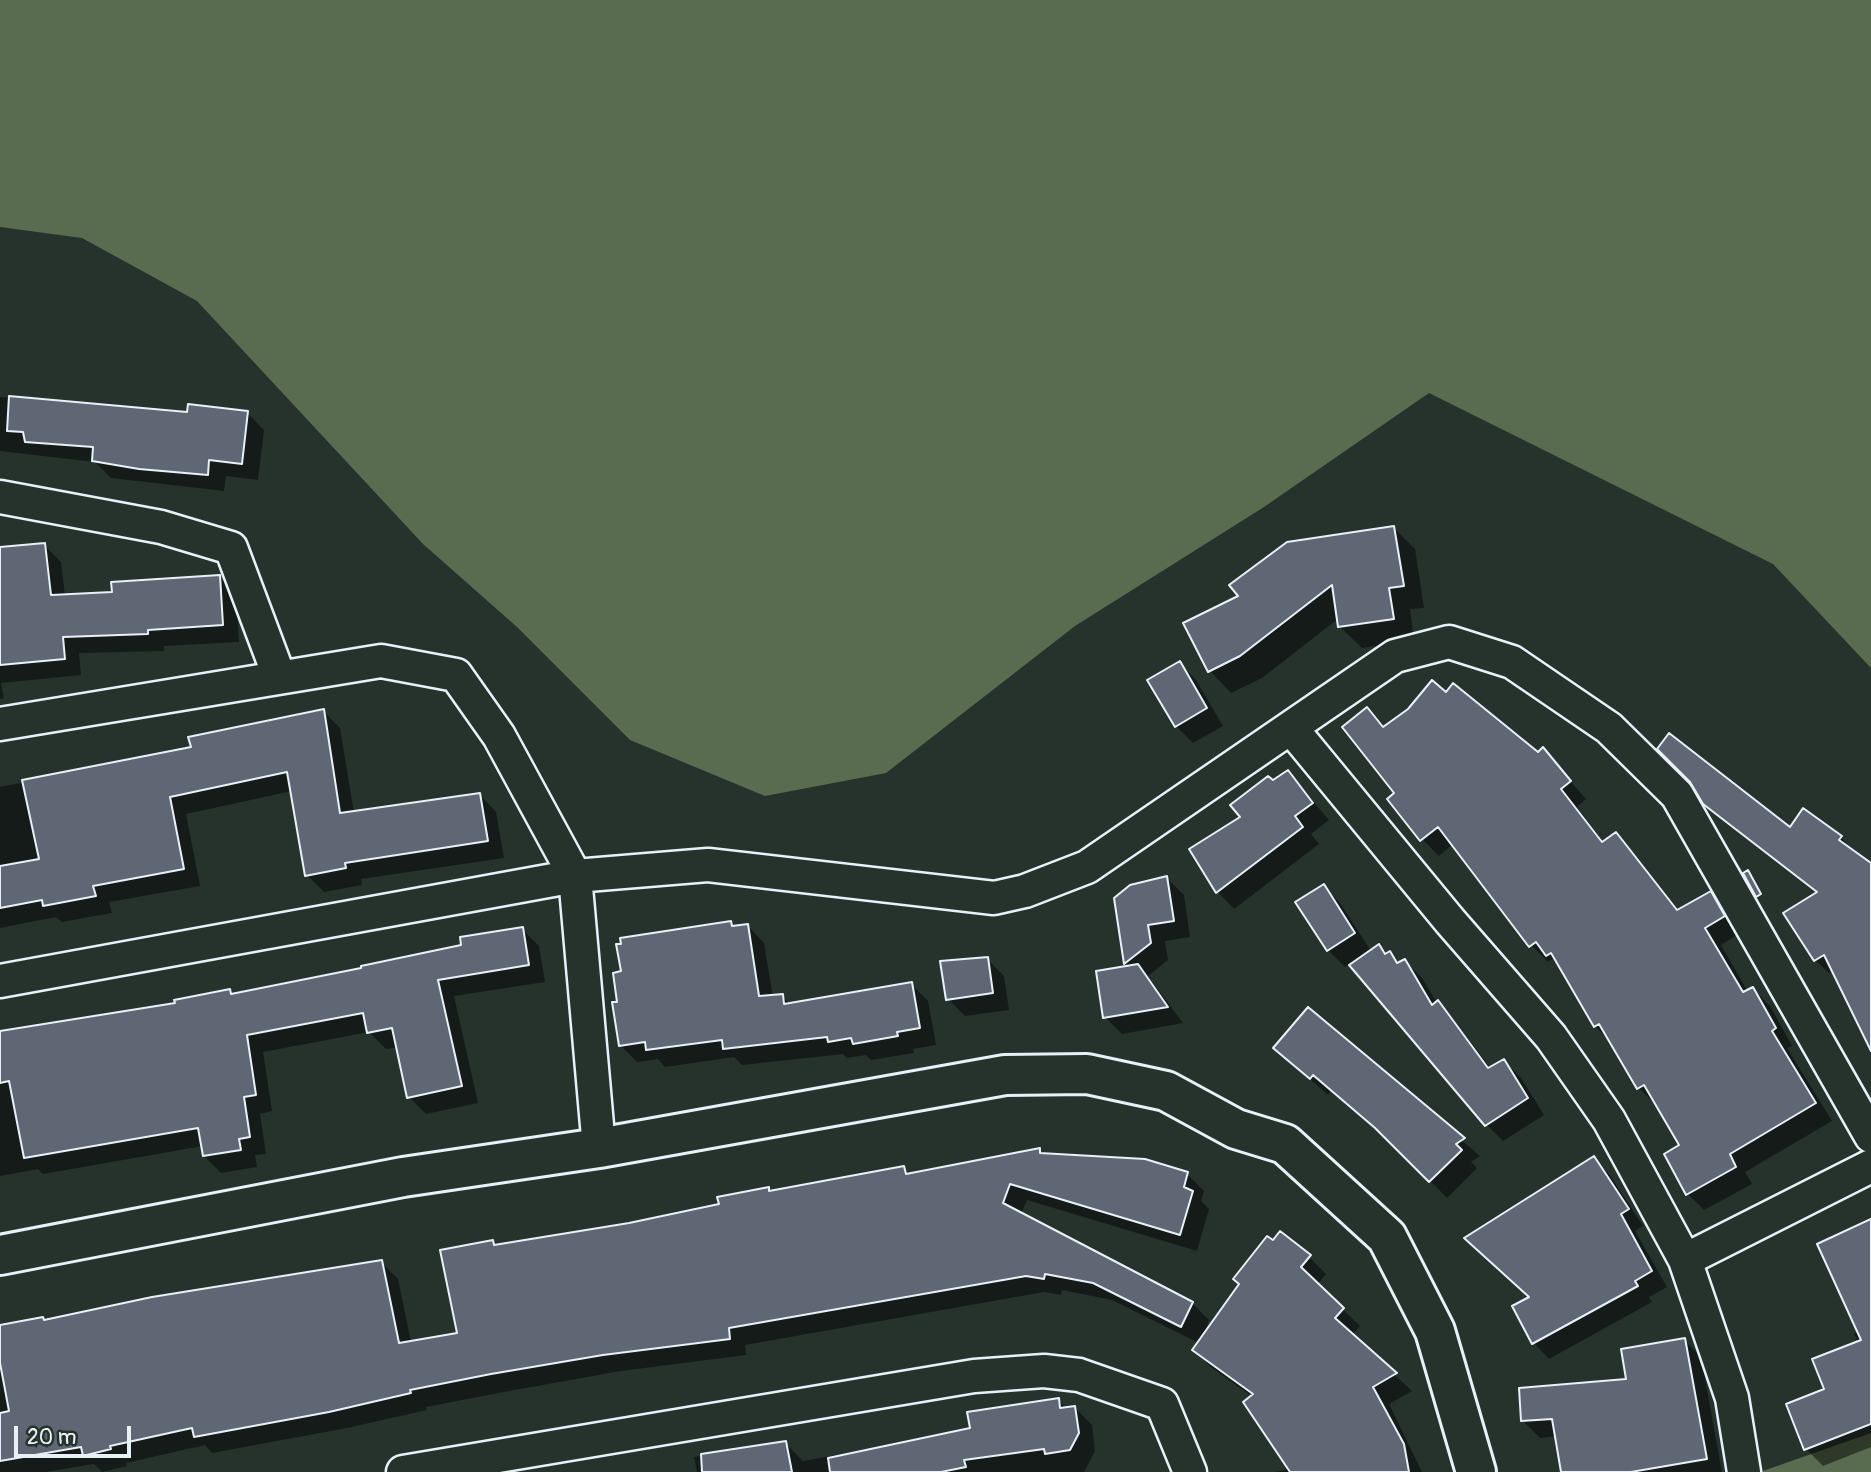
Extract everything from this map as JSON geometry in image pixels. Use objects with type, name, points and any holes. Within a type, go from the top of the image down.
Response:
[{"type":"street","points":[[0,497],[161,527],[231,548],[279,676]]},
{"type":"street","points":[[0,981],[575,876],[708,864],[994,898],[1025,891],[1087,867],[1395,656],[1449,642],[1512,662],[1609,728],[1677,795],[1871,1136]]},
{"type":"street","points":[[0,724],[381,660],[456,675],[499,736],[575,876],[600,1148]]},
{"type":"street","points":[[1291,728],[1450,921],[1551,1037],[1609,1121],[1685,1260],[1732,1398],[1744,1472]]},
{"type":"street","points":[[0,1255],[403,1177],[600,1148],[1005,1075],[1087,1074],[1166,1091],[1236,1129],[1284,1144],[1387,1237],[1435,1331],[1476,1472]]},
{"type":"street","points":[[1685,1260],[1871,1166]]},
{"type":"street","points":[[403,1472],[974,1376],[1044,1371],[1079,1375],[1162,1404],[1190,1472]]},
{"type":"green space","points":[[0,0],[1871,0],[1871,668],[1773,564],[1429,393],[1264,507],[1075,626],[886,773],[765,796],[630,740],[517,627],[423,544],[197,301],[82,238],[0,227]]},
{"type":"green space","points":[[1871,1433],[1871,1472],[1760,1472]]},
{"type":"building","points":[[9,396],[187,412],[188,404],[248,411],[242,464],[209,460],[208,475],[139,469],[92,461],[93,447],[25,442],[23,432],[7,431]]},
{"type":"building","points":[[1394,526],[1404,586],[1389,588],[1394,619],[1338,627],[1332,585],[1240,656],[1208,672],[1183,623],[1238,596],[1229,585],[1287,542]]},
{"type":"building","points":[[45,543],[51,595],[112,592],[111,582],[220,575],[223,625],[148,630],[148,634],[63,637],[65,659],[0,665],[0,547]]},
{"type":"building","points":[[1180,661],[1207,708],[1175,727],[1147,680]]},
{"type":"building","points":[[1432,680],[1446,692],[1453,683],[1538,752],[1543,747],[1571,781],[1561,789],[1602,842],[1616,832],[1677,910],[1711,891],[1725,916],[1705,928],[1743,992],[1753,987],[1776,1028],[1772,1031],[1816,1103],[1730,1154],[1736,1167],[1686,1195],[1664,1154],[1679,1145],[1644,1085],[1637,1089],[1599,1024],[1594,1027],[1551,953],[1546,956],[1536,942],[1529,947],[1438,827],[1420,841],[1387,799],[1394,793],[1342,727],[1367,707],[1383,727],[1408,709]]},
{"type":"building","points":[[324,709],[340,813],[480,793],[488,841],[345,863],[346,868],[305,876],[287,772],[170,797],[184,869],[93,886],[96,896],[43,906],[42,900],[0,908],[0,866],[39,859],[22,780],[191,747],[188,737]]},
{"type":"building","points":[[1669,733],[1790,827],[1803,808],[1842,836],[1839,840],[1871,863],[1871,1051],[1824,955],[1814,961],[1783,913],[1817,892],[1703,804],[1690,782],[1657,749]]},
{"type":"building","points":[[1288,770],[1313,803],[1295,816],[1303,827],[1216,893],[1189,849],[1240,817],[1230,805],[1268,776],[1273,780]]},
{"type":"building","points":[[1748,870],[1761,894],[1756,897],[1743,873]]},
{"type":"building","points":[[1167,876],[1174,921],[1148,925],[1151,943],[1124,964],[1114,898],[1130,885]]},
{"type":"building","points":[[1324,884],[1355,933],[1327,951],[1295,902]]},
{"type":"building","points":[[731,921],[732,926],[748,924],[759,996],[783,994],[784,1004],[912,982],[920,1028],[897,1032],[898,1036],[853,1044],[851,1038],[828,1042],[827,1037],[723,1049],[722,1040],[646,1050],[645,1042],[619,1046],[612,1002],[617,1002],[613,973],[621,971],[616,944],[621,944],[620,938]]},
{"type":"building","points":[[523,927],[529,965],[438,980],[462,1086],[407,1098],[392,1028],[367,1033],[363,1013],[247,1035],[256,1095],[244,1097],[250,1137],[239,1139],[241,1150],[203,1156],[198,1128],[24,1158],[9,1081],[0,1083],[0,1031],[175,1003],[174,1000],[230,989],[231,994],[461,945],[460,937]]},
{"type":"building","points":[[1379,944],[1385,954],[1390,951],[1397,963],[1405,959],[1432,1005],[1438,1000],[1488,1068],[1504,1059],[1528,1098],[1485,1126],[1349,965]]},
{"type":"building","points":[[988,957],[993,993],[946,1000],[940,961]]},
{"type":"building","points":[[1138,964],[1168,1007],[1103,1018],[1096,971]]},
{"type":"building","points":[[1308,1007],[1465,1138],[1456,1144],[1462,1150],[1429,1182],[1375,1128],[1313,1075],[1310,1079],[1273,1048]]},
{"type":"building","points":[[1040,1148],[1040,1153],[1145,1159],[1188,1172],[1184,1187],[1193,1191],[1180,1235],[1010,1184],[1003,1203],[1193,1302],[1181,1327],[1093,1283],[1045,1274],[1044,1279],[1026,1276],[729,1328],[730,1339],[603,1355],[491,1374],[410,1390],[411,1393],[329,1412],[194,1437],[192,1428],[110,1446],[111,1449],[83,1456],[81,1447],[0,1461],[0,1413],[9,1411],[0,1363],[0,1325],[43,1317],[44,1320],[152,1297],[382,1260],[399,1343],[457,1333],[440,1250],[493,1240],[494,1245],[629,1223],[719,1204],[717,1197],[769,1187],[769,1191],[904,1166],[906,1174]]},
{"type":"building","points":[[1594,1156],[1629,1209],[1621,1214],[1652,1271],[1635,1281],[1638,1286],[1532,1344],[1512,1306],[1529,1297],[1464,1238]]},
{"type":"building","points":[[1871,1219],[1871,1424],[1804,1450],[1786,1404],[1824,1389],[1812,1359],[1861,1340],[1817,1244]]},
{"type":"building","points":[[1280,1231],[1311,1255],[1301,1267],[1344,1308],[1335,1318],[1397,1373],[1373,1387],[1404,1444],[1409,1472],[1290,1472],[1243,1402],[1253,1394],[1192,1350],[1239,1284],[1233,1279],[1267,1236],[1273,1240]]},
{"type":"building","points":[[1685,1338],[1707,1459],[1631,1472],[1561,1472],[1552,1419],[1521,1421],[1519,1388],[1626,1379],[1621,1349]]},
{"type":"building","points":[[1059,1398],[1060,1408],[1075,1406],[1079,1433],[1070,1450],[1045,1454],[1044,1449],[964,1460],[966,1467],[941,1472],[830,1472],[828,1458],[970,1428],[967,1412]]},
{"type":"building","points":[[786,1441],[792,1472],[702,1472],[701,1454]]}]
